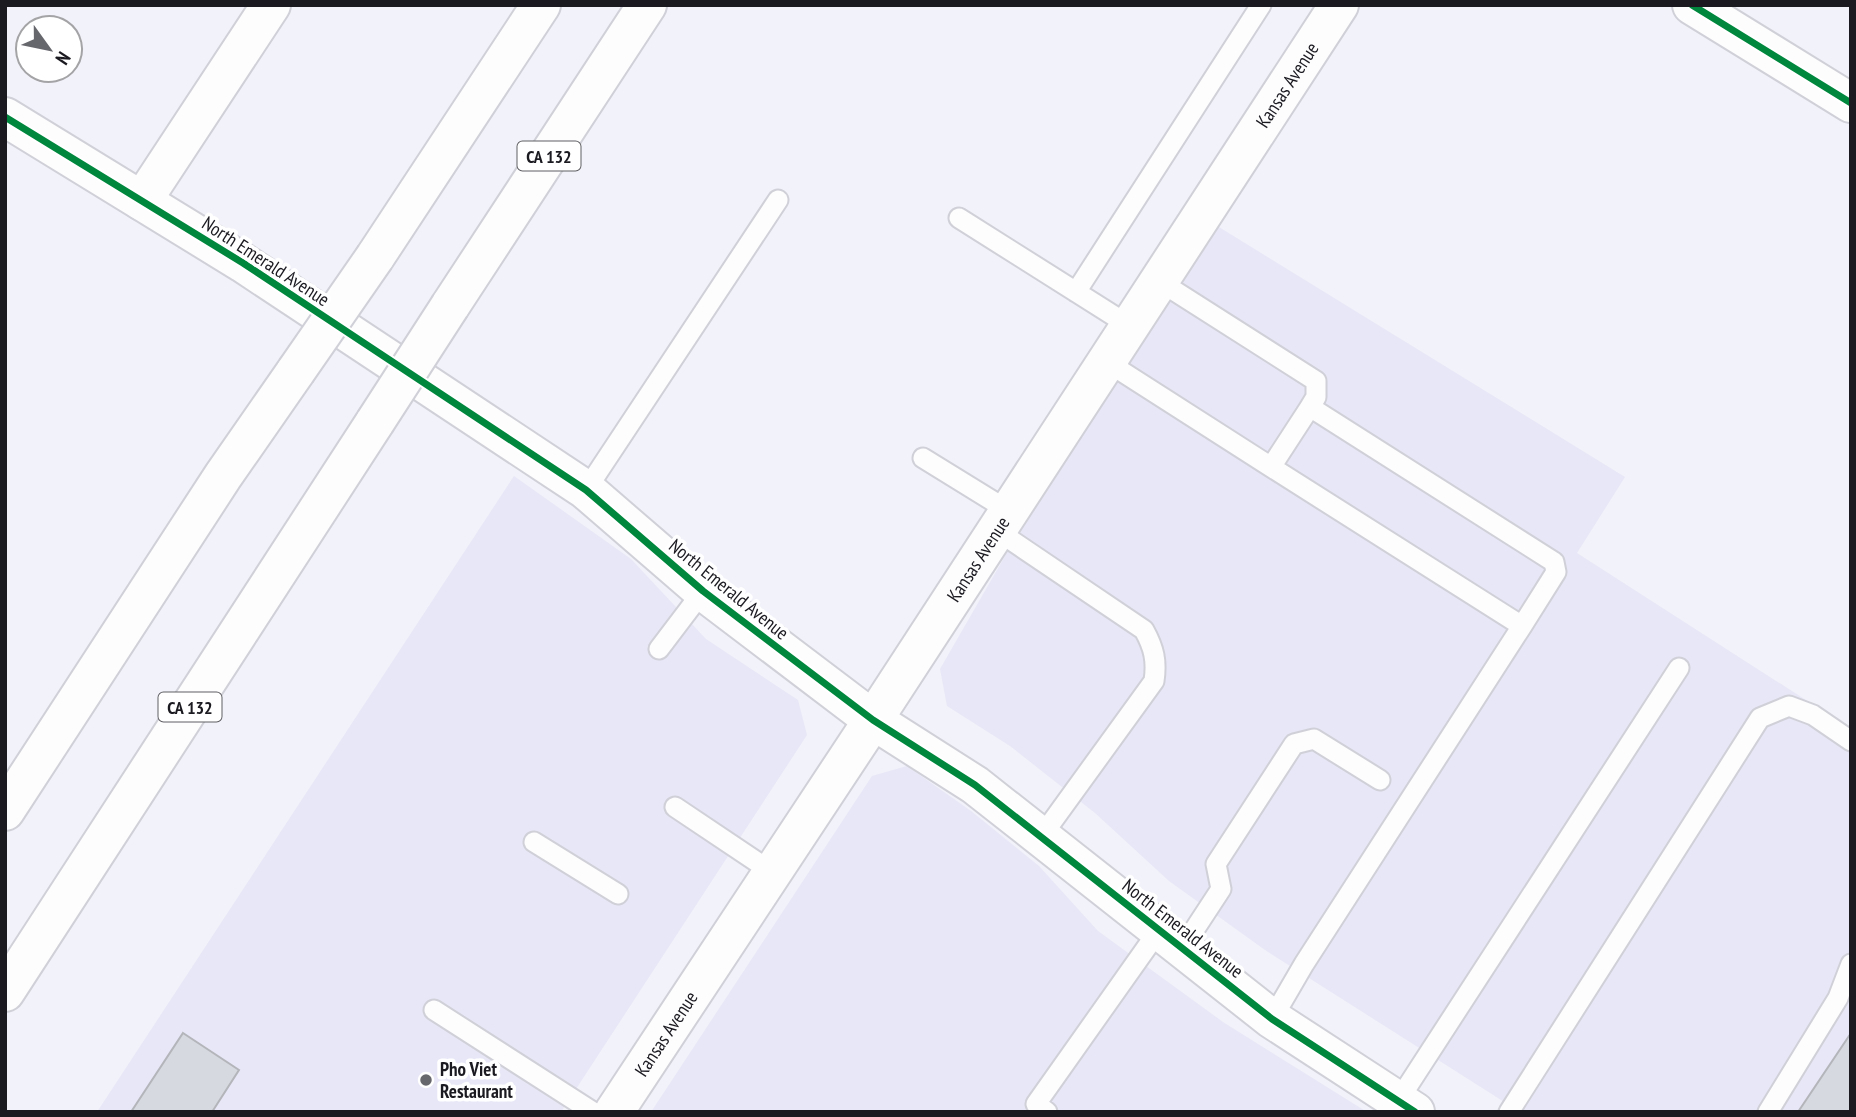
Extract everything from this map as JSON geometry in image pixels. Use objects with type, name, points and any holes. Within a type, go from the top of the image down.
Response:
[{"type":"main road","points":[[142,201],[271,5]]},
{"type":"main road","points":[[5,809],[223,476],[375,257],[541,5]]},
{"type":"main road","name":"CA 132","points":[[5,992],[647,5]]},
{"type":"main road","name":"Kansas Avenue","points":[[614,1112],[1339,5]]},
{"type":"main road","points":[[1692,5],[1851,103]]},
{"type":"main road","name":"North Emerald Avenue","points":[[7,121],[243,263],[586,490],[703,592],[873,720],[975,785],[1272,1018],[1397,1105]]},
{"type":"lane","points":[[1076,292],[1261,5]]},
{"type":"lane","points":[[586,490],[778,200]]},
{"type":"lane","points":[[959,218],[1130,326]]},
{"type":"lane","points":[[1159,281],[1316,382],[1316,397],[1271,467]]},
{"type":"lane","points":[[1107,362],[1522,626]]},
{"type":"lane","points":[[1272,1018],[1556,572],[1554,562],[1310,407]]},
{"type":"lane","points":[[923,458],[1144,630],[1152,645],[1157,664],[1154,681],[1041,837]]},
{"type":"lane","points":[[659,649],[703,592]]},
{"type":"lane","points":[[1397,1105],[1679,668]]},
{"type":"lane","points":[[1509,1112],[1760,718],[1789,706],[1813,715],[1851,741]]},
{"type":"lane","points":[[1047,1112],[1036,1104],[1171,938],[1221,888],[1216,864],[1294,744],[1314,739],[1380,780]]},
{"type":"lane","points":[[675,807],[772,872]]},
{"type":"lane","points":[[534,842],[618,894]]},
{"type":"lane","points":[[1768,1112],[1838,998],[1851,964]]},
{"type":"lane","points":[[434,1010],[593,1112]]},
{"type":"shaded area","points":[[1201,216],[1625,477],[1577,553],[1851,729],[1851,1112],[1520,1112],[1265,950],[1169,881],[1095,813],[1010,746],[947,706],[940,669]]},
{"type":"shaded area","points":[[514,476],[631,559],[706,639],[798,700],[807,735],[561,1112],[97,1112]]},
{"type":"shaded area","points":[[907,766],[971,811],[1039,866],[1098,931],[1223,1022],[1367,1112],[651,1112],[872,776]]},
{"type":"building","points":[[183,1033],[239,1070],[212,1112],[131,1112]]},
{"type":"building","points":[[1851,1033],[1851,1112],[1798,1112]]},
{"type":"cycle path","points":[[1692,5],[1851,103]]},
{"type":"cycle path","points":[[5,117],[243,263],[586,490],[703,591],[873,720],[975,785],[1272,1019],[1415,1112]]},
{"type":"place","name":"Pho Viet Restaurant","points":[[426,1080]]}]
